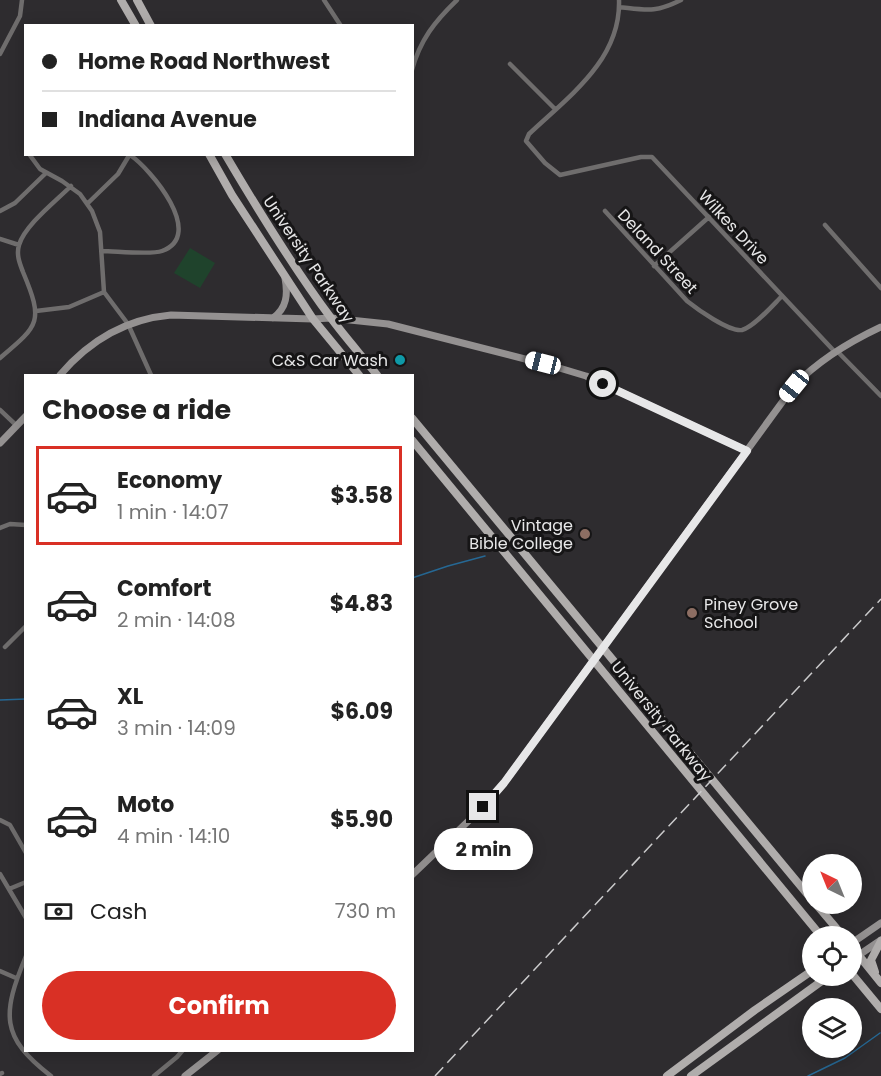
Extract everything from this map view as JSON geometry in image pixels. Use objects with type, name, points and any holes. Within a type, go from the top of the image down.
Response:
[{"type":"main road","points":[[122,0],[135,24]]},
{"type":"main road","points":[[137,0],[150,24]]},
{"type":"main road","name":"University Parkway","points":[[210,156],[232,195],[313,319],[358,374]]},
{"type":"main road","name":"University Parkway","points":[[226,156],[264,220],[331,318],[376,374]]},
{"type":"main road","points":[[273,318],[285,305],[284,275]]},
{"type":"main road","points":[[61,374],[84,350],[101,338],[128,324],[152,317],[171,315],[331,318],[387,324],[586,376],[747,451]]},
{"type":"main road","points":[[414,873],[489,801],[794,386],[814,367],[836,352],[881,327]]},
{"type":"main road","points":[[0,444],[24,418]]},
{"type":"main road","name":"University Parkway","points":[[414,420],[802,888]]},
{"type":"main road","name":"University Parkway","points":[[414,442],[813,926]]},
{"type":"main road","name":"University Parkway","points":[[824,914],[834,926]]},
{"type":"main road","points":[[862,937],[881,923]]},
{"type":"main road","points":[[862,953],[881,940]]},
{"type":"main road","points":[[879,981],[871,960],[881,940]]},
{"type":"main road","points":[[862,965],[879,981]]},
{"type":"main road","points":[[667,1076],[802,978]]},
{"type":"main road","points":[[691,1076],[815,986]]},
{"type":"main road","points":[[862,986],[881,1010]]},
{"type":"main road","points":[[184,1076],[215,1052]]},
{"type":"street","points":[[0,54],[20,16],[21,0]]},
{"type":"street","points":[[324,0],[339,24]]},
{"type":"street","points":[[414,66],[424,38],[435,22],[457,0]]},
{"type":"street","points":[[510,64],[555,110],[583,83],[602,59],[611,40],[619,0]]},
{"type":"street","points":[[619,7],[664,9],[681,0]]},
{"type":"street","name":"Wilkes Drive","points":[[555,110],[529,134],[526,141],[545,163],[560,175],[641,157],[652,157],[782,296],[881,396]]},
{"type":"street","points":[[30,156],[36,166],[71,186],[88,203],[99,227],[104,292],[128,324],[151,374]]},
{"type":"street","points":[[88,203],[118,174],[129,156]]},
{"type":"street","points":[[102,250],[160,252],[173,244],[178,232],[175,213],[160,186],[131,156]]},
{"type":"street","points":[[0,211],[15,203],[46,173]]},
{"type":"street","points":[[0,358],[27,335],[35,320],[35,300],[17,256],[19,245],[33,223],[71,186]]},
{"type":"street","name":"Deland Street","points":[[605,212],[687,301],[733,330],[743,330],[782,296]]},
{"type":"street","points":[[654,266],[709,217]]},
{"type":"street","points":[[825,225],[881,288]]},
{"type":"street","points":[[0,239],[19,245]]},
{"type":"street","points":[[36,311],[69,307],[104,292]]},
{"type":"street","points":[[0,410],[17,426]]},
{"type":"street","points":[[0,528],[10,524],[24,525]]},
{"type":"street","points":[[5,646],[24,628]]},
{"type":"street","points":[[0,820],[10,825],[24,850]]},
{"type":"street","points":[[0,874],[24,915]]},
{"type":"street","points":[[9,889],[24,883]]},
{"type":"street","points":[[24,960],[8,1003],[10,1032],[26,1057],[51,1076]]},
{"type":"street","points":[[0,971],[16,978]]},
{"type":"street","points":[[154,1076],[181,1052]]},
{"type":"green space","points":[[190,248],[215,263],[200,288],[174,273]]},
{"type":"waterway","points":[[414,577],[485,556]]},
{"type":"waterway","points":[[0,700],[24,699]]},
{"type":"waterway","points":[[808,1076],[845,1058],[880,1033]]},
{"type":"railway","points":[[435,1076],[881,599]]},
{"type":"place","name":"C&S Car Wash","points":[[400,360]]},
{"type":"place","name":"Vintage Bible College","points":[[585,534]]},
{"type":"place","name":"Piney Grove School","points":[[692,613]]},
{"type":"route","points":[[483,807],[504,783],[747,451],[603,384]]}]
